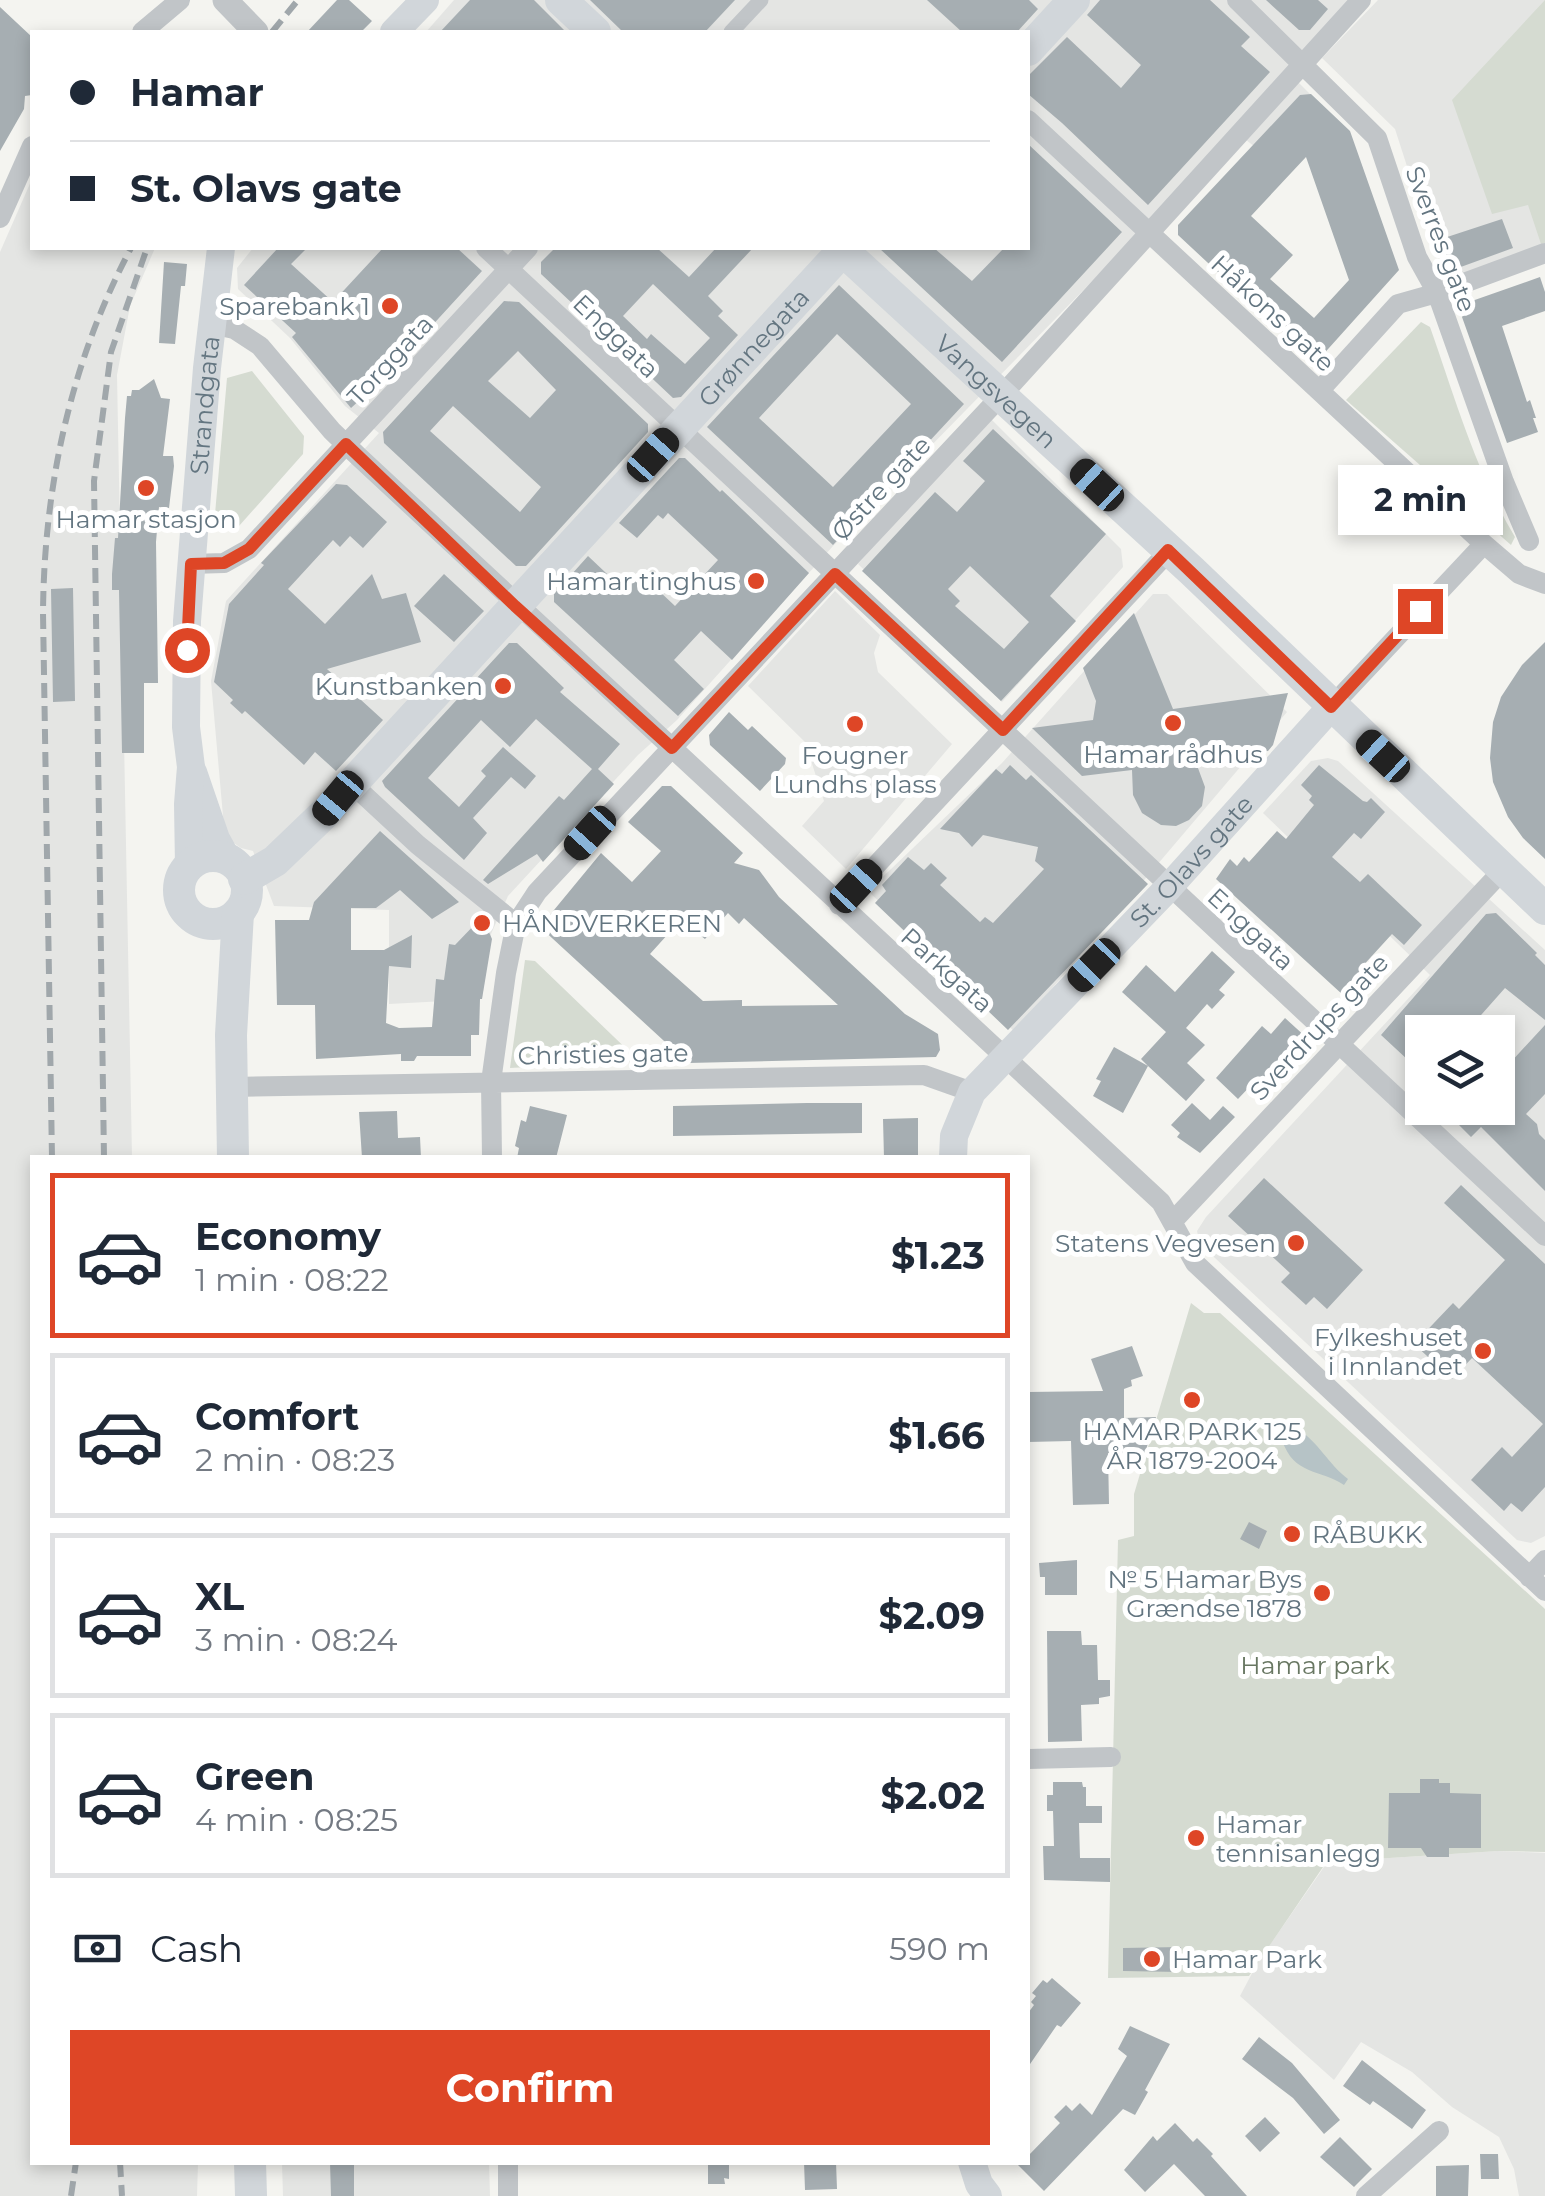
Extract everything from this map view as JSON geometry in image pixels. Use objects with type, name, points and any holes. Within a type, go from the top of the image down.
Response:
[{"type":"main road","points":[[396,30],[424,0]]},
{"type":"main road","points":[[561,0],[593,30]]},
{"type":"main road","points":[[1030,48],[1074,0]]},
{"type":"main road","name":"Strandgata","points":[[191,767],[186,679],[191,564],[221,250]]},
{"type":"main road","name":"Grønnegata","points":[[236,869],[275,861],[324,813],[841,250]]},
{"type":"main road","name":"Vangsvegen","points":[[845,250],[1545,909]]},
{"type":"main road","name":"St. Olavs gate","points":[[953,1155],[959,1087],[1006,1057],[1331,707]]},
{"type":"main road","points":[[189,866],[191,767]]},
{"type":"main road","points":[[191,767],[216,838],[236,869],[246,895],[238,913],[232,1035],[233,1155]]},
{"type":"main road","points":[[236,869],[207,856],[189,866],[180,880],[180,896],[187,912],[204,922],[222,923],[238,913]]},
{"type":"main road","points":[[204,922],[216,950],[232,1035]]},
{"type":"main road","points":[[250,2165],[251,2196]]},
{"type":"main road","points":[[973,2165],[988,2196]]},
{"type":"street","points":[[144,30],[180,0]]},
{"type":"street","points":[[225,0],[254,30]]},
{"type":"street","points":[[733,30],[761,0]]},
{"type":"street","name":"Sverres gate","points":[[1237,0],[1378,138],[1417,258],[1437,294],[1529,541]]},
{"type":"street","name":"Østre gate","points":[[492,1155],[491,1082],[516,924],[538,892],[1001,396],[1361,0]]},
{"type":"street","name":"Håkons gate","points":[[1030,122],[1484,544]]},
{"type":"street","points":[[0,218],[30,150]]},
{"type":"street","name":"Enggata","points":[[488,250],[1545,1236]]},
{"type":"street","name":"Torggata","points":[[191,564],[224,563],[249,549],[526,250]]},
{"type":"street","points":[[1320,390],[1398,304],[1437,294],[1545,253]]},
{"type":"street","name":"Parkgata","points":[[212,324],[234,329],[260,346],[346,444],[515,606],[1161,1202],[1195,1263],[1537,1584]]},
{"type":"street","points":[[1484,544],[1519,574],[1545,584]]},
{"type":"street","name":"St. Olavs gate","points":[[1331,707],[1484,544]]},
{"type":"street","points":[[838,905],[1168,550]]},
{"type":"street","points":[[350,782],[516,924]]},
{"type":"street","name":"Sverdrups gate","points":[[1172,1222],[1504,869]]},
{"type":"street","name":"Christies gate","points":[[232,1087],[924,1075],[959,1087]]},
{"type":"street","points":[[1537,1584],[1545,1560]]},
{"type":"street","points":[[1030,1760],[1110,1757]]},
{"type":"street","points":[[1366,2196],[1439,2131]]},
{"type":"street","points":[[508,2165],[508,2196]]},
{"type":"shaded area","points":[[454,0],[1364,0],[1294,78],[1337,121],[1287,172],[1241,136],[1150,222],[833,546],[677,720],[638,755],[508,896],[491,934],[482,999],[389,1004],[389,910],[274,906],[253,851],[228,839],[224,827],[211,681],[226,601],[379,433],[345,406],[290,338],[238,289],[237,268],[251,250],[1030,250],[1030,30],[428,30]]},
{"type":"shaded area","points":[[1378,0],[1545,0],[1545,257],[1464,284],[1434,250],[1395,129],[1322,58]]},
{"type":"shaded area","name":"Hamar stasjon","points":[[30,184],[30,250],[154,250],[130,306],[117,375],[132,1155],[30,1155],[30,2165],[198,2165],[197,2196],[0,2196],[0,252]]},
{"type":"shaded area","points":[[987,415],[1121,549],[1123,567],[1002,702],[858,564]]},
{"type":"shaded area","points":[[835,591],[880,635],[874,653],[878,672],[952,744],[846,869],[802,826],[824,801],[805,742],[748,686]]},
{"type":"shaded area","points":[[1153,594],[1167,594],[1287,712],[1015,1032],[868,891],[1002,763]]},
{"type":"shaded area","points":[[1311,761],[1338,761],[1545,950],[1545,1536],[1531,1543],[1517,1540],[1200,1244],[1197,1231],[1206,1217],[1430,975],[1263,813]]},
{"type":"shaded area","points":[[1296,1428],[1348,1479],[1344,1485],[1301,1466],[1287,1452],[1282,1440],[1286,1430]]},
{"type":"shaded area","points":[[1498,1851],[1545,1853],[1545,2196],[1519,2196],[1514,2169],[1499,2137],[1452,2107],[1412,2072],[1361,2042],[1334,2080],[1240,1996],[1258,1962],[1324,1867],[1343,1861]]},
{"type":"shaded area","points":[[282,2165],[489,2165],[490,2196],[283,2196]]},
{"type":"green space","points":[[1545,0],[1545,243],[1541,244],[1528,205],[1492,214],[1452,100]]},
{"type":"green space","points":[[1421,322],[1430,327],[1478,461],[1515,537],[1511,545],[1346,400]]},
{"type":"green space","points":[[252,371],[304,436],[303,454],[239,526],[229,528],[215,514],[227,378]]},
{"type":"green space","points":[[525,960],[535,961],[639,1061],[510,1068]]},
{"type":"green space","name":"Hamar park","points":[[1191,1303],[1204,1313],[1220,1313],[1545,1609],[1545,1852],[1498,1851],[1343,1861],[1323,1867],[1249,1976],[1108,1978],[1118,1540],[1134,1536],[1134,1494]]},
{"type":"building","points":[[337,0],[349,0],[372,21],[363,30],[309,30]]},
{"type":"building","points":[[470,0],[534,0],[564,30],[442,30]]},
{"type":"building","points":[[590,0],[735,0],[707,30],[621,30]]},
{"type":"building","points":[[927,0],[1029,0],[1038,9],[1019,30],[960,30]]},
{"type":"building","points":[[1100,0],[1210,0],[1250,37],[1241,46],[1270,72],[1148,205],[1030,96],[1030,74],[1067,37],[1121,88],[1141,65],[1087,15]]},
{"type":"building","points":[[1266,0],[1318,0],[1328,9],[1310,30],[1299,30]]},
{"type":"building","points":[[0,7],[30,35],[30,95],[25,96],[24,109],[0,151]]},
{"type":"building","points":[[1311,94],[1350,131],[1399,270],[1320,358],[1310,358],[1178,235],[1178,225],[1300,95]],"holes":[[[1306,157],[1349,280],[1314,318],[1270,279],[1293,255],[1251,216]]]},
{"type":"building","points":[[1030,146],[1122,232],[1002,362],[881,250],[936,250],[972,281],[1002,250],[1030,250]]},
{"type":"building","points":[[1502,219],[1513,248],[1447,272],[1438,240]]},
{"type":"building","points":[[276,250],[305,250],[291,264],[333,302],[381,250],[459,250],[482,271],[385,377],[351,408],[292,337],[296,333],[244,285]]},
{"type":"building","points":[[553,250],[659,250],[689,277],[714,250],[751,250],[708,296],[723,311],[718,316],[738,335],[681,397],[673,398],[541,274],[541,262]],"holes":[[[653,284],[710,338],[685,364],[651,334],[647,339],[623,316]]]},
{"type":"building","points":[[164,262],[187,264],[175,344],[159,343]]},
{"type":"building","points":[[1540,277],[1545,311],[1502,326],[1538,432],[1507,443],[1462,317],[1469,302]]},
{"type":"building","points":[[839,285],[964,404],[833,545],[707,427]],"holes":[[[837,334],[911,404],[833,487],[759,418]]]},
{"type":"building","points":[[504,301],[519,302],[648,424],[648,432],[526,566],[516,566],[384,443],[383,432]],"holes":[[[518,351],[556,390],[530,418],[488,381]],[[453,406],[541,487],[520,512],[430,431]]]},
{"type":"building","name":"Hamar stasjon","points":[[154,379],[161,398],[170,399],[163,456],[173,456],[174,466],[169,508],[159,507],[156,542],[158,683],[144,683],[144,753],[122,753],[119,590],[112,590],[112,574],[125,418],[127,396]]},
{"type":"building","points":[[993,429],[1106,534],[1050,596],[1076,621],[1001,701],[862,571],[935,492],[957,512],[985,481],[963,461]],"holes":[[[970,566],[1029,622],[1004,649],[955,606],[960,601],[948,589]]]},
{"type":"building","points":[[679,458],[685,458],[722,490],[809,573],[732,660],[701,631],[674,660],[704,689],[678,716],[554,602],[554,594],[588,556],[624,590],[640,573],[675,606],[718,560],[668,513],[663,519],[658,515],[637,538],[619,523]]},
{"type":"building","points":[[336,484],[347,485],[387,522],[363,548],[350,536],[340,547],[333,540],[288,589],[325,624],[372,574],[382,599],[406,593],[421,642],[327,669],[383,720],[336,771],[315,752],[304,765],[245,711],[242,714],[230,703],[233,700],[214,682],[229,604],[264,565],[261,563]]},
{"type":"building","points":[[444,574],[484,611],[454,642],[414,606]]},
{"type":"building","points":[[73,588],[75,701],[53,702],[51,589]]},
{"type":"building","name":"Hamar rådhus","points":[[1134,613],[1173,709],[1288,693],[1268,751],[1195,760],[1205,787],[1202,806],[1189,820],[1176,826],[1161,825],[1142,813],[1133,795],[1132,770],[1082,776],[1032,728],[1093,720],[1096,701],[1083,668]]},
{"type":"building","points":[[1545,642],[1545,859],[1508,817],[1493,782],[1490,758],[1493,722],[1501,697],[1522,665]]},
{"type":"building","points":[[509,643],[517,643],[564,688],[560,692],[620,744],[598,769],[614,784],[543,862],[537,854],[488,884],[483,880],[559,796],[564,800],[592,769],[536,719],[510,747],[481,720],[428,778],[459,807],[486,776],[481,771],[503,747],[536,776],[525,789],[511,777],[473,818],[487,833],[464,860],[382,781]]},
{"type":"building","points":[[729,712],[748,730],[752,726],[786,758],[760,791],[710,745],[709,735]]},
{"type":"building","points":[[1010,765],[1026,780],[1031,775],[1148,884],[1008,1030],[875,903],[886,891],[882,885],[908,857],[924,870],[931,863],[947,878],[940,885],[980,922],[985,917],[993,923],[1044,869],[1035,861],[1038,847],[983,835],[972,847],[959,833],[940,829],[996,769],[1002,774]]},
{"type":"building","points":[[1319,765],[1363,801],[1371,798],[1385,812],[1361,839],[1354,833],[1332,857],[1360,882],[1368,874],[1422,925],[1404,945],[1392,934],[1360,969],[1363,971],[1358,977],[1362,980],[1348,995],[1343,995],[1216,879],[1230,859],[1237,866],[1244,857],[1249,862],[1277,831],[1286,839],[1314,805],[1309,800],[1312,796],[1301,785]]},
{"type":"building","points":[[662,786],[671,786],[743,853],[734,863],[759,870],[779,897],[905,1014],[938,1034],[940,1050],[936,1057],[688,1063],[540,927],[601,853],[632,882],[661,851],[628,822]],"holes":[[[728,913],[739,924],[744,918],[838,1005],[742,1006],[742,1000],[703,1001],[650,954],[678,923],[689,934],[693,930],[705,939]]]},
{"type":"building","points":[[380,831],[459,902],[432,919],[400,890],[376,908],[351,908],[351,950],[384,950],[412,935],[411,968],[389,966],[386,1023],[399,1028],[432,1027],[436,979],[444,980],[449,944],[455,945],[479,920],[492,939],[480,999],[479,1035],[471,1035],[471,1056],[417,1056],[414,1061],[401,1061],[401,1054],[316,1059],[315,1005],[277,1005],[275,920],[309,920],[314,902]]},
{"type":"building","points":[[1496,913],[1545,965],[1545,1020],[1505,988],[1481,1015],[1405,1015],[1405,1057],[1381,1035],[1486,914]]},
{"type":"building","points":[[1212,951],[1235,972],[1219,990],[1225,995],[1212,1009],[1207,1004],[1186,1028],[1205,1045],[1187,1063],[1205,1080],[1186,1101],[1141,1059],[1166,1032],[1122,992],[1146,965],[1175,992]]},
{"type":"building","points":[[1285,1018],[1307,1038],[1261,1086],[1255,1081],[1238,1099],[1216,1078],[1262,1026],[1271,1034]]},
{"type":"building","points":[[1545,1025],[1545,1094],[1526,1114],[1545,1140],[1545,1191],[1481,1127],[1471,1137],[1459,1125],[1515,1125],[1515,1058]]},
{"type":"building","points":[[1114,1047],[1148,1066],[1123,1113],[1093,1096],[1101,1081],[1096,1079]]},
{"type":"building","points":[[862,1103],[862,1133],[673,1136],[673,1106]]},
{"type":"building","points":[[1192,1103],[1210,1120],[1223,1106],[1235,1117],[1200,1153],[1177,1137],[1180,1133],[1171,1125]]},
{"type":"building","points":[[530,1106],[567,1115],[557,1155],[518,1155],[519,1148],[515,1146],[521,1120],[526,1122]]},
{"type":"building","points":[[397,1111],[398,1138],[420,1137],[421,1155],[362,1155],[359,1112]]},
{"type":"building","points":[[918,1118],[918,1155],[884,1155],[883,1119]]},
{"type":"building","name":"Statens Vegvesen","points":[[1264,1178],[1363,1270],[1327,1309],[1314,1297],[1306,1305],[1281,1282],[1290,1273],[1228,1216]]},
{"type":"building","name":"Fylkeshuset i Innlandet","points":[[1461,1185],[1545,1264],[1545,1487],[1522,1512],[1511,1503],[1504,1511],[1471,1480],[1502,1447],[1512,1457],[1543,1424],[1472,1358],[1452,1379],[1414,1344],[1453,1303],[1459,1309],[1505,1260],[1444,1203]]},
{"type":"building","points":[[1132,1346],[1143,1376],[1131,1380],[1132,1386],[1124,1389],[1124,1418],[1156,1417],[1142,1463],[1108,1453],[1109,1504],[1073,1505],[1071,1441],[1030,1442],[1030,1392],[1103,1391],[1091,1359]]},
{"type":"building","points":[[1249,1522],[1267,1531],[1259,1549],[1240,1539]]},
{"type":"building","points":[[1077,1560],[1077,1595],[1045,1595],[1045,1577],[1040,1577],[1039,1563]]},
{"type":"building","points":[[1047,1631],[1081,1631],[1082,1645],[1097,1645],[1098,1680],[1110,1680],[1110,1696],[1099,1698],[1099,1704],[1081,1705],[1082,1741],[1048,1742]]},
{"type":"building","points":[[1420,1779],[1450,1783],[1450,1793],[1481,1794],[1481,1848],[1449,1848],[1449,1857],[1427,1857],[1421,1848],[1388,1848],[1389,1793],[1420,1793]]},
{"type":"building","points":[[1053,1782],[1082,1782],[1086,1787],[1086,1806],[1102,1806],[1102,1823],[1079,1823],[1080,1858],[1110,1858],[1110,1882],[1044,1880],[1043,1846],[1054,1846],[1053,1811],[1047,1811],[1047,1795],[1053,1795]]},
{"type":"building","name":"Hamar Park","points":[[1181,1947],[1180,1972],[1123,1971],[1123,1948]]},
{"type":"building","points":[[1052,1978],[1081,2003],[1061,2027],[1057,2025],[1030,2064],[1030,2010],[1036,1996],[1032,1993],[1043,1980],[1047,1983]]},
{"type":"building","points":[[1130,2026],[1170,2044],[1135,2115],[1123,2109],[1044,2191],[1018,2165],[1030,2165],[1030,2154],[1060,2123],[1054,2117],[1066,2105],[1072,2111],[1080,2103],[1092,2115],[1127,2056],[1118,2049]]},
{"type":"building","points":[[1259,2037],[1292,2063],[1340,2120],[1324,2134],[1293,2098],[1242,2059]]},
{"type":"building","points":[[1362,2060],[1426,2110],[1412,2129],[1373,2101],[1370,2105],[1343,2086]]},
{"type":"building","points":[[1265,2117],[1280,2133],[1260,2152],[1245,2136]]},
{"type":"building","points":[[1175,2123],[1193,2142],[1197,2138],[1213,2154],[1247,2196],[1205,2196],[1174,2164],[1145,2192],[1124,2170],[1153,2136],[1157,2141]]},
{"type":"building","points":[[1340,2137],[1372,2169],[1354,2187],[1320,2157]]},
{"type":"building","points":[[1480,2154],[1498,2154],[1499,2179],[1481,2179]]},
{"type":"building","points":[[330,2165],[354,2165],[354,2196],[331,2196]]},
{"type":"building","points":[[708,2165],[729,2165],[725,2184],[708,2184]]},
{"type":"building","points":[[804,2165],[836,2165],[837,2189],[805,2190]]},
{"type":"building","points":[[1469,2165],[1468,2196],[1436,2196],[1436,2166]]},
{"type":"railway","points":[[274,30],[298,0]]},
{"type":"railway","points":[[52,1155],[43,613],[49,518],[55,471],[77,379],[130,250]]},
{"type":"railway","points":[[104,1155],[94,481],[111,352],[146,250]]},
{"type":"railway","points":[[71,2196],[76,2165]]},
{"type":"railway","points":[[120,2165],[122,2196]]},
{"type":"place","name":"Sparebank 1","points":[[390,306]]},
{"type":"place","name":"Hamar stasjon","points":[[146,488]]},
{"type":"place","name":"Hamar tinghus","points":[[756,581]]},
{"type":"place","name":"Kunstbanken","points":[[503,686]]},
{"type":"place","name":"Hamar rådhus","points":[[1173,723]]},
{"type":"place","name":"Fougner Lundhs plass","points":[[855,724]]},
{"type":"place","name":"HÅNDVERKEREN","points":[[482,923]]},
{"type":"place","name":"Statens Vegvesen","points":[[1296,1243]]},
{"type":"place","name":"Fylkeshuset i Innlandet","points":[[1483,1351]]},
{"type":"place","name":"HAMAR PARK 125 ÅR 1879-2004","points":[[1192,1400]]},
{"type":"place","name":"RÅBUKK","points":[[1292,1534]]},
{"type":"place","name":"№ 5 Hamar Bys Grændse 1878","points":[[1322,1593]]},
{"type":"place","name":"Hamar tennisanlegg","points":[[1196,1838]]},
{"type":"place","name":"Hamar Park","points":[[1152,1959]]},
{"type":"route","points":[[187,650],[191,564],[224,563],[249,549],[346,444],[515,606],[672,748],[835,574],[1003,730],[1168,550],[1331,707],[1420,611]]}]
